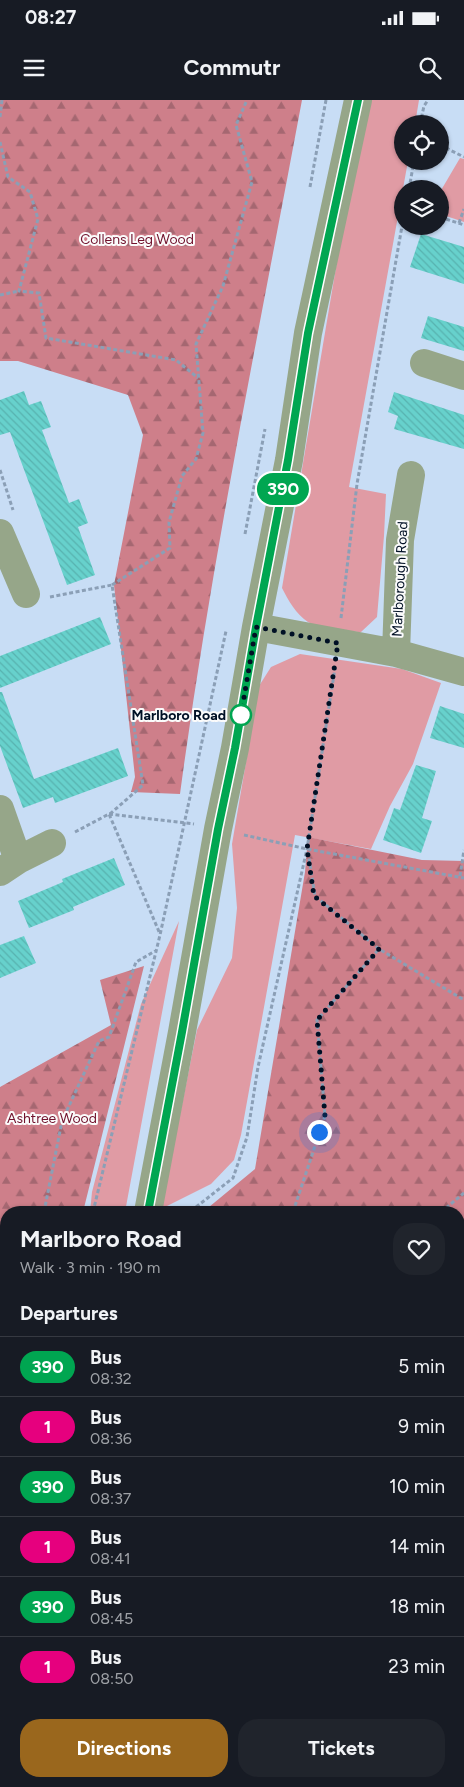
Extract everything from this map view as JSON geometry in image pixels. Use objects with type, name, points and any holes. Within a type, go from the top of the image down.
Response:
[{"type":"street","points":[[149,1206],[288,460],[308,333],[358,100]]},
{"type":"street","points":[[424,363],[464,376]]},
{"type":"street","name":"Marlborough Road","points":[[396,653],[400,540],[411,475]]},
{"type":"street","points":[[0,532],[26,594]]},
{"type":"street","name":"Marlborough Road","points":[[256,627],[396,653],[464,672]]},
{"type":"street","points":[[0,809],[9,866],[52,843]]},
{"type":"path","points":[[0,117],[2,100]]},
{"type":"path","points":[[26,594],[44,598],[112,585],[170,548],[169,522],[182,476],[196,459],[203,433],[196,344],[223,286],[252,182],[236,125],[247,100]]},
{"type":"path","points":[[310,187],[326,100]]},
{"type":"path","points":[[422,115],[428,100]]},
{"type":"path","points":[[0,142],[8,177],[30,192],[38,219],[19,291]]},
{"type":"path","points":[[449,150],[464,157]]},
{"type":"path","points":[[459,224],[464,210]]},
{"type":"path","points":[[449,220],[464,225]]},
{"type":"path","points":[[197,1206],[233,1178],[247,1137],[258,1068],[307,849],[338,643],[357,484],[400,235]]},
{"type":"path","points":[[0,295],[19,291],[39,293],[46,338],[176,360],[198,378]]},
{"type":"path","points":[[245,535],[266,419]]},
{"type":"path","points":[[52,843],[109,814],[143,784],[112,585]]},
{"type":"path","points":[[94,1206],[160,934],[228,622]]},
{"type":"path","points":[[109,814],[160,934]]},
{"type":"path","points":[[307,849],[464,878]]},
{"type":"path","points":[[307,849],[314,896],[379,949],[464,1000]]},
{"type":"path","points":[[460,876],[464,850]]},
{"type":"path","points":[[295,1206],[325,1116],[317,1020],[379,949]]},
{"type":"path","points":[[45,1206],[62,1120],[99,1041],[109,1037],[136,962],[156,950]]},
{"type":"path","points":[[448,1206],[464,1193]]},
{"type":"shaded area","points":[[367,100],[419,100],[416,115],[394,115],[394,170],[406,170],[405,180],[394,180],[395,235],[349,487],[386,494],[377,617],[361,632],[326,628],[308,622],[296,611],[282,588],[362,113]]},
{"type":"shaded area","points":[[460,158],[464,159],[464,222],[449,217],[449,180],[447,180]]},
{"type":"shaded area","points":[[300,654],[402,669],[441,683],[413,764],[390,806],[371,849],[295,835],[241,1135],[234,1160],[211,1184],[167,1206],[162,1206],[197,1030],[232,958],[237,908],[232,844],[259,686],[271,667]]},
{"type":"shaded area","points":[[179,921],[126,1206],[91,1206],[92,1192],[141,1004]]},
{"type":"green space","name":"Collens Leg Wood","points":[[0,100],[302,100],[221,533],[192,707],[180,794],[131,792],[135,777],[114,585],[143,435],[128,395],[18,361],[0,361]]},
{"type":"green space","points":[[308,837],[422,860],[464,861],[464,1206],[210,1206],[255,1169],[305,872]]},
{"type":"green space","name":"Ashtree Wood","points":[[144,966],[84,1206],[0,1206],[0,1087],[111,1025],[100,980]]},
{"type":"building","points":[[421,235],[464,247],[464,284],[410,267]]},
{"type":"building","points":[[428,316],[464,327],[464,351],[421,338]]},
{"type":"building","points":[[24,391],[29,405],[41,401],[51,427],[42,430],[69,503],[79,499],[88,523],[78,527],[95,575],[67,585],[10,432],[0,435],[0,400]]},
{"type":"building","points":[[394,392],[464,415],[464,449],[394,429],[398,416],[388,412]]},
{"type":"building","points":[[100,617],[111,644],[0,688],[0,656]]},
{"type":"building","points":[[0,692],[2,692],[34,779],[118,748],[128,776],[55,803],[53,797],[23,808],[0,746]]},
{"type":"building","points":[[440,706],[464,714],[464,748],[430,738]]},
{"type":"building","points":[[416,765],[436,771],[422,818],[432,821],[421,853],[383,840],[394,808],[400,810]]},
{"type":"building","points":[[114,858],[125,885],[73,907],[74,910],[29,928],[18,901],[63,882],[62,879]]},
{"type":"building","points":[[24,936],[36,963],[0,978],[0,945]]},
{"type":"bus line","name":"390","points":[[149,1206],[288,460],[308,333],[358,100]]},
{"type":"place","name":"Marlboro Road","points":[[241,715]]},
{"type":"route","points":[[241,715],[256,627],[338,643],[307,849],[314,896],[379,949],[317,1020],[325,1116],[319,1132]]}]
